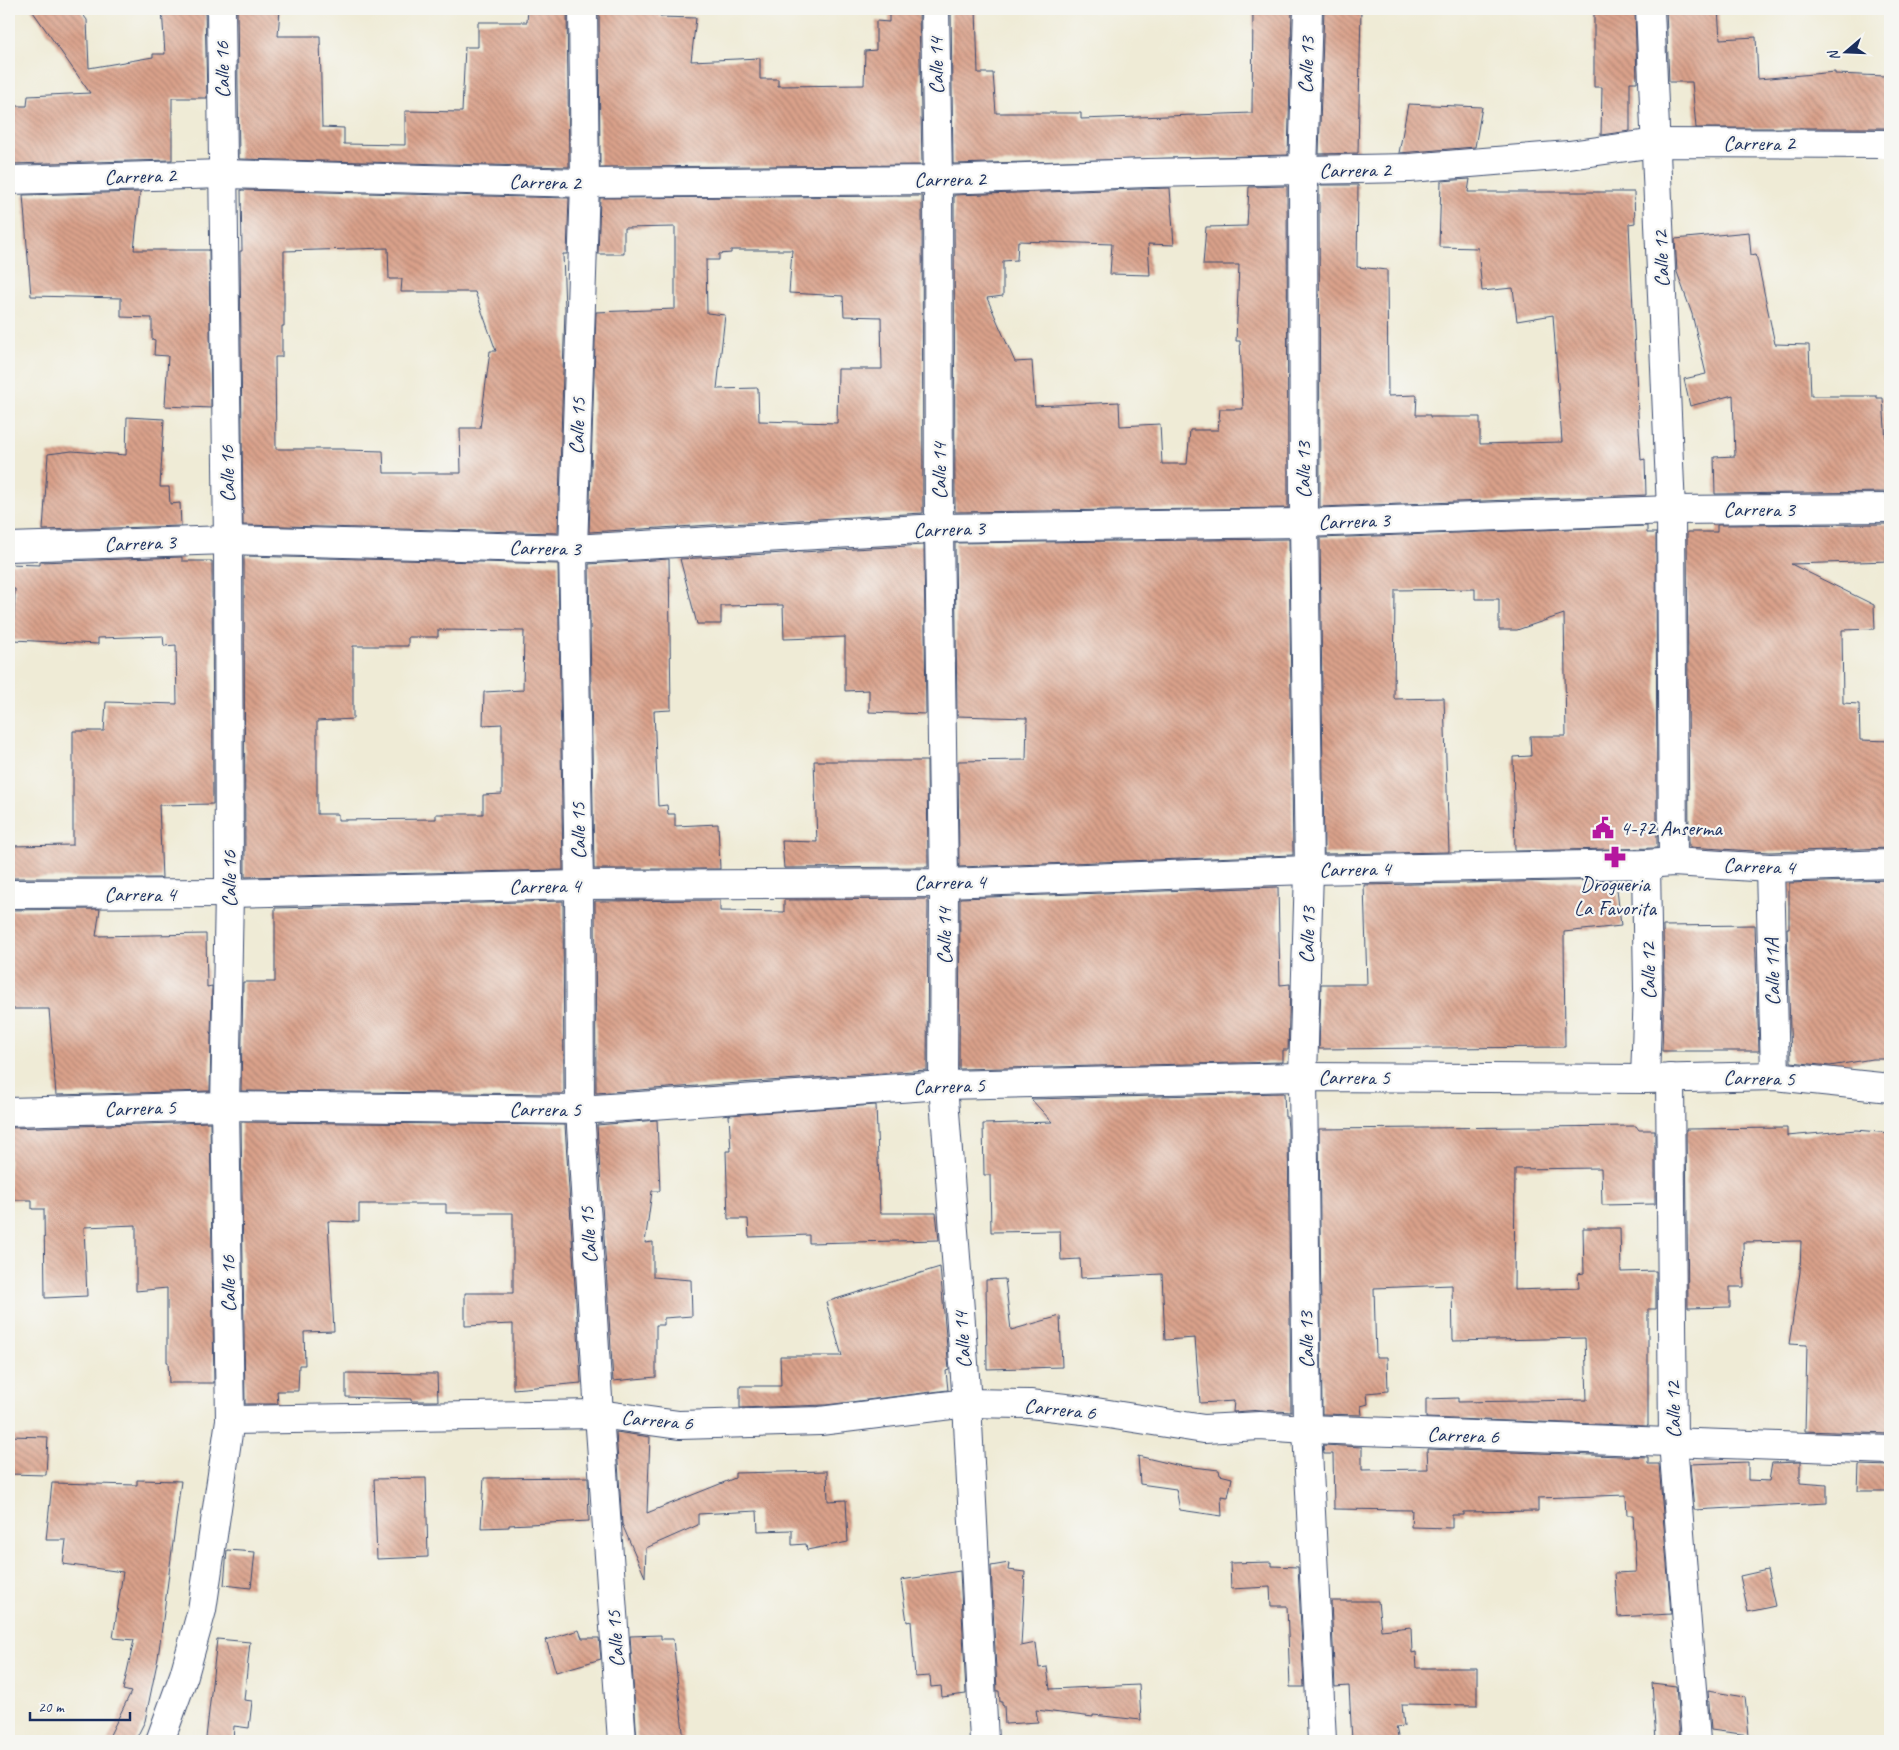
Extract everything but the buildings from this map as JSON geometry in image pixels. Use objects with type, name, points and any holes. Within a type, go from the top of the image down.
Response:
[{"type":"street","name":"Calle 16","points":[[160,1741],[184,1675],[202,1610],[230,1420],[225,1106],[229,894],[228,540],[221,9]]},
{"type":"street","name":"Calle 15","points":[[583,9],[584,183],[573,549],[579,885],[580,1110],[622,1741]]},
{"type":"street","name":"Calle 14","points":[[934,9],[938,180],[939,528],[944,883],[943,1086],[967,1403],[984,1741]]},
{"type":"street","name":"Calle 13","points":[[1308,9],[1303,171],[1304,523],[1309,870],[1303,1077],[1306,1430],[1322,1741]]},
{"type":"street","name":"Calle 12","points":[[1650,9],[1671,510],[1673,862]]},
{"type":"street","name":"Carrera 2","points":[[9,180],[224,174],[584,183],[938,180],[1149,173],[1410,168],[1569,156],[1656,143],[1890,144]]},
{"type":"street","name":"Carrera 3","points":[[9,547],[228,540],[573,549],[939,528],[1304,523],[1671,510],[1890,508]]},
{"type":"street","name":"Carrera 4","points":[[9,894],[229,894],[579,885],[944,883],[1309,870],[1673,862],[1770,868],[1890,864]]},
{"type":"street","name":"Calle 12","points":[[1646,864],[1648,989],[1658,1078],[1673,1442],[1696,1741]]},
{"type":"street","name":"Calle 11A","points":[[1770,868],[1775,1076]]},
{"type":"street","name":"Carrera 5","points":[[9,1112],[225,1106],[580,1110],[943,1086],[1303,1077],[1658,1078],[1775,1076],[1890,1088]]},
{"type":"street","name":"Carrera 6","points":[[230,1420],[599,1414],[679,1425],[820,1421],[967,1403],[1030,1404],[1083,1410],[1204,1429],[1260,1426],[1306,1430],[1890,1450]]},
{"type":"place","name":"4-72 Anserma","points":[[1603,828]]},
{"type":"place","name":"Drogueria La Favorita","points":[[1615,857]]}]
